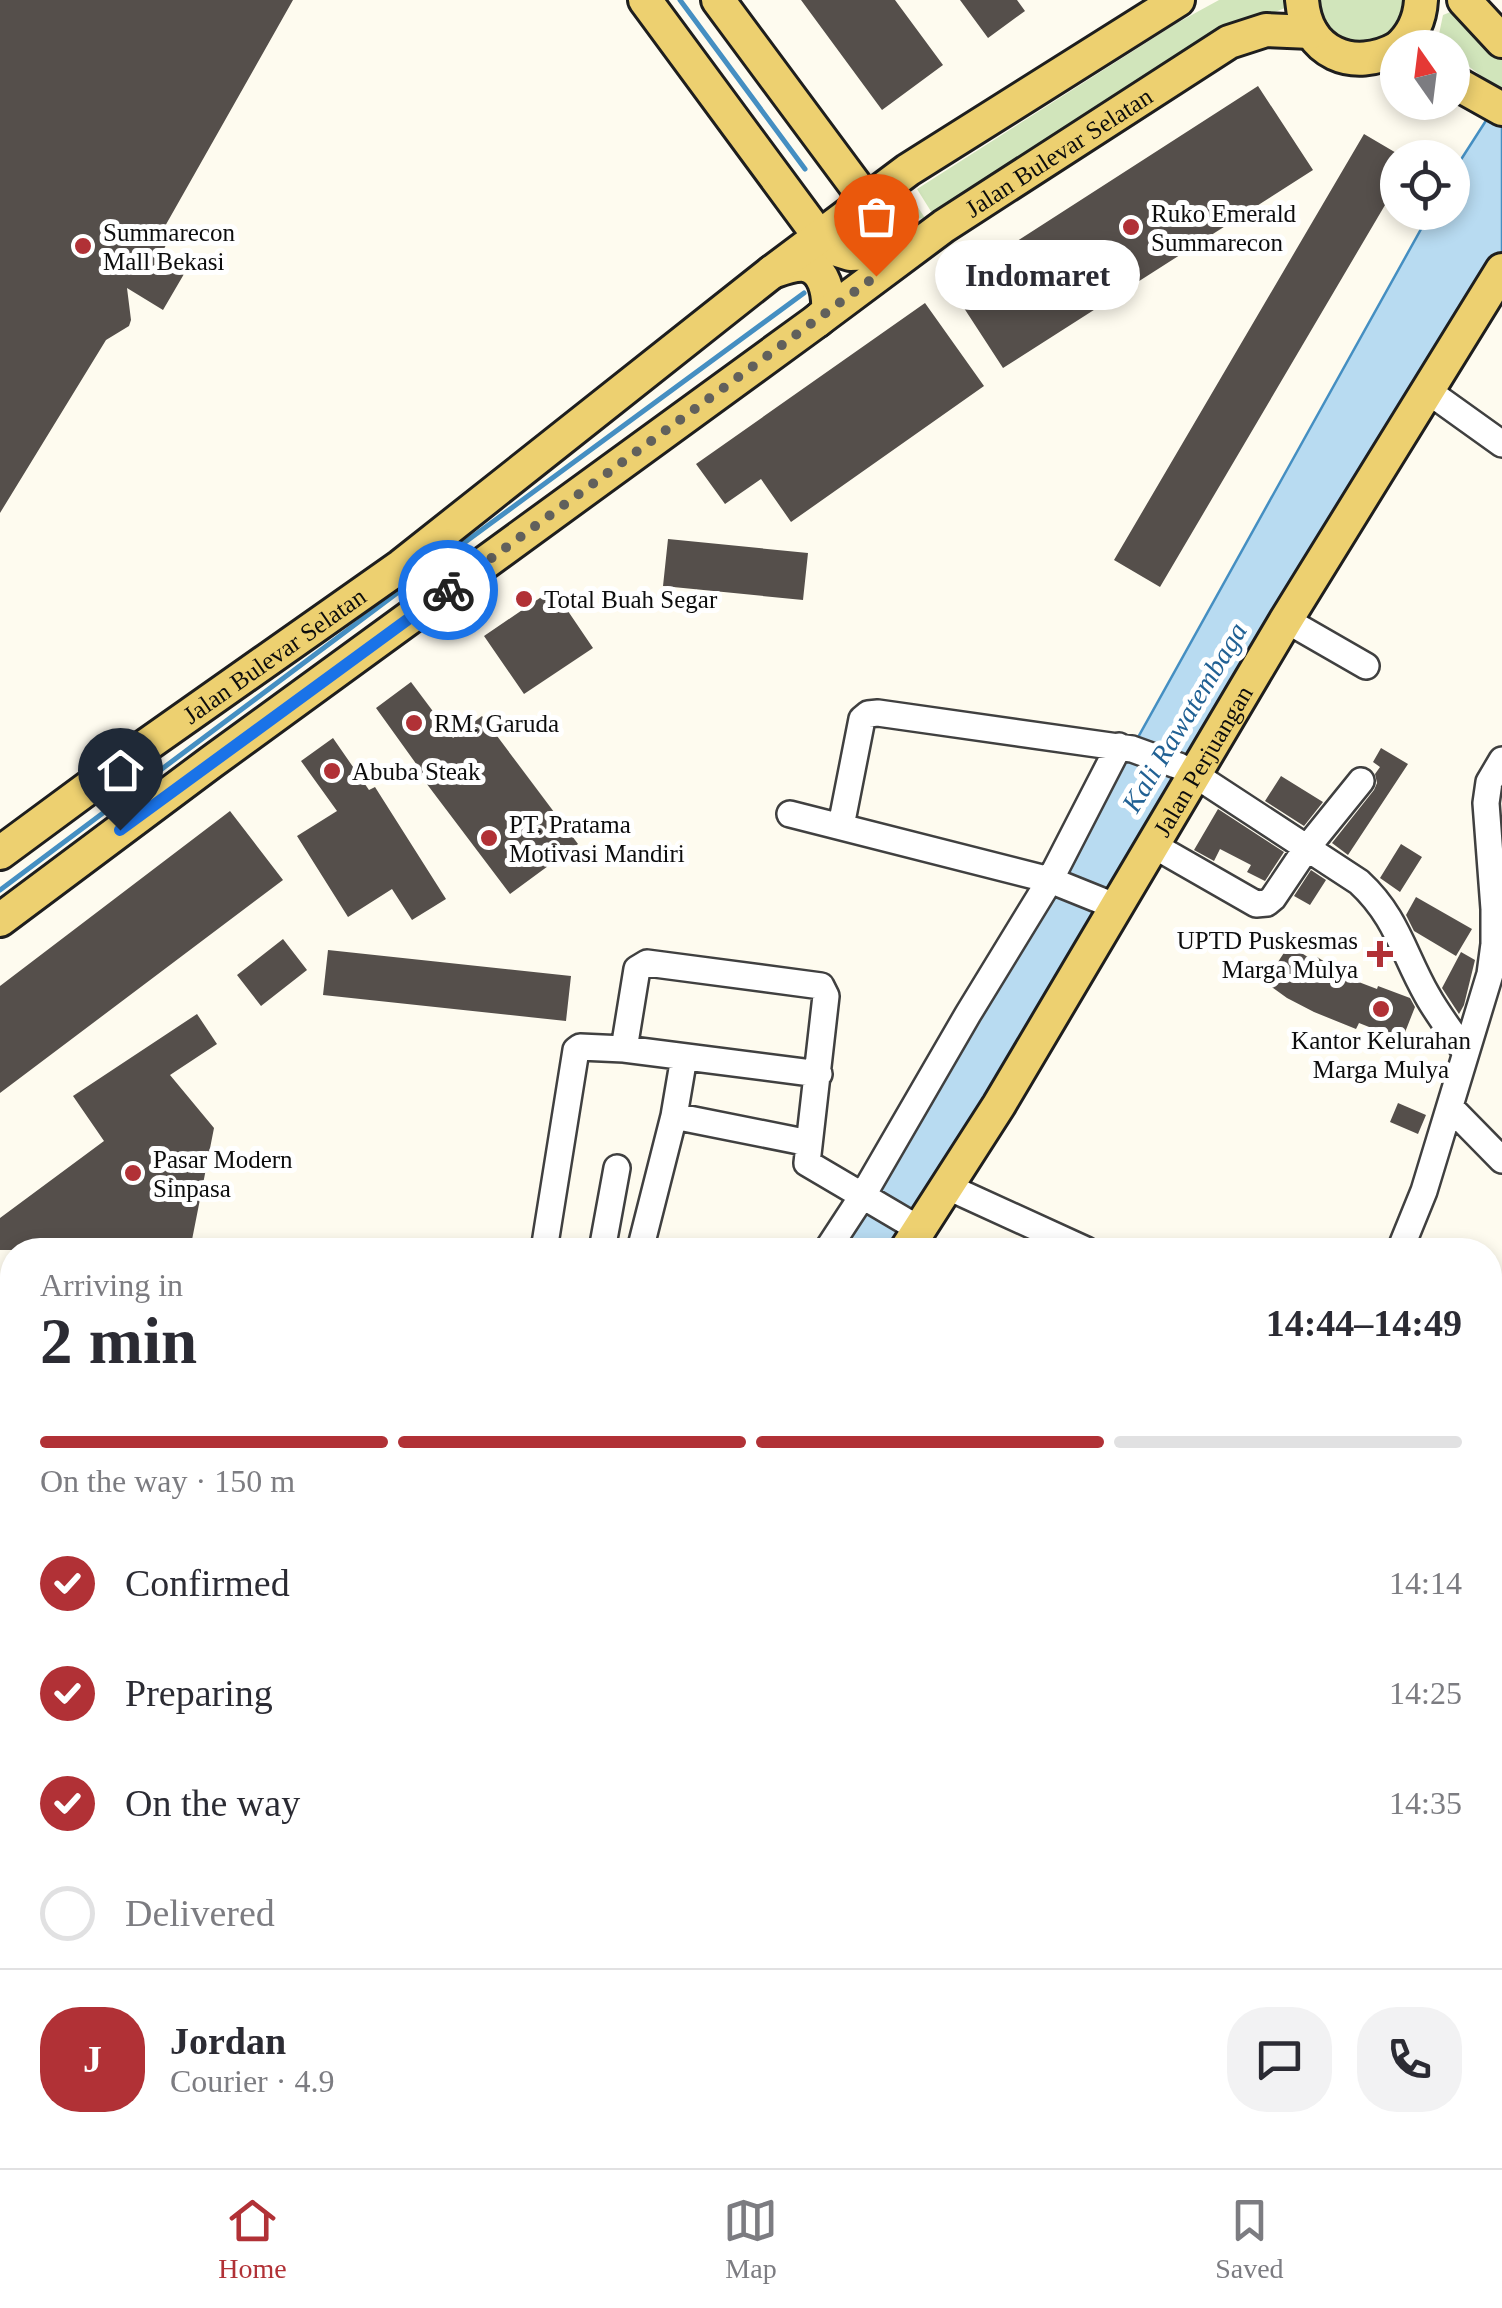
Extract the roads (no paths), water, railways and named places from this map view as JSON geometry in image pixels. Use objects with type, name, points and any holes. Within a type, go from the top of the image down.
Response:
[{"type":"main road","points":[[645,0],[831,248],[850,254],[907,252]]},
{"type":"main road","points":[[718,0],[867,201]]},
{"type":"main road","name":"Jalan Bulevar Selatan","points":[[0,853],[400,566],[772,272],[811,225],[867,201],[908,170],[1178,0]]},
{"type":"main road","points":[[1413,30],[1422,0]]},
{"type":"main road","points":[[1464,0],[1502,41]]},
{"type":"main road","name":"Jalan Bulevar Selatan","points":[[0,920],[944,226],[1229,42],[1282,15],[1306,16]]},
{"type":"main road","points":[[1306,16],[1322,46],[1338,55],[1350,59],[1380,55]]},
{"type":"main road","points":[[1470,91],[1502,109]]},
{"type":"main road","points":[[811,225],[814,214],[830,209],[846,195],[845,173]]},
{"type":"main road","points":[[772,272],[802,264],[814,269],[827,286],[829,296],[828,311],[814,323]]},
{"type":"main road","name":"Jalan Perjuangan","points":[[911,1234],[948,1187],[1109,904],[1153,845],[1186,770],[1286,620],[1502,270]]},
{"type":"street","points":[[1428,391],[1502,444]]},
{"type":"street","points":[[1286,620],[1366,666]]},
{"type":"street","points":[[840,826],[862,719],[868,714],[1125,748],[1186,770],[1360,882],[1377,898],[1403,942],[1428,998],[1466,1053]]},
{"type":"street","points":[[836,1238],[866,1197],[968,1014],[1057,882],[1125,748]]},
{"type":"street","points":[[1405,1238],[1424,1192],[1490,974],[1494,909],[1486,803],[1489,782],[1502,760]]},
{"type":"street","points":[[1153,845],[1262,904],[1272,898],[1361,781]]},
{"type":"street","points":[[790,814],[1057,882],[1109,904]]},
{"type":"street","points":[[624,1049],[637,969],[648,963],[821,986],[826,996],[808,1166],[866,1197],[911,1234]]},
{"type":"street","points":[[546,1238],[576,1050],[586,1046],[624,1049],[819,1074]]},
{"type":"street","points":[[643,1238],[674,1116],[684,1057]]},
{"type":"street","points":[[1450,1107],[1502,1160]]},
{"type":"street","points":[[674,1116],[808,1144]]},
{"type":"street","points":[[604,1238],[616,1168]]},
{"type":"street","points":[[948,1187],[1060,1238]]},
{"type":"water","name":"Kali Rawatembaga","points":[[1496,105],[1502,109],[1502,270],[913,1238],[834,1238],[1132,748],[1421,230],[1470,230],[1470,146]]},
{"type":"waterway","points":[[680,0],[805,169]]},
{"type":"waterway","points":[[0,890],[804,293]]},
{"type":"place","name":"Ruko Emerald Summarecon","points":[[1131,227]]},
{"type":"place","name":"Summarecon Mall Bekasi","points":[[83,246]]},
{"type":"place","name":"Indomaret","points":[[876,276]]},
{"type":"place","name":"Total Buah Segar","points":[[524,599]]},
{"type":"place","name":"RM. Garuda","points":[[414,723]]},
{"type":"place","name":"Abuba Steak","points":[[332,771]]},
{"type":"place","name":"PT. Pratama Motivasi Mandiri","points":[[489,838]]},
{"type":"place","name":"UPTD Puskesmas Marga Mulya","points":[[1380,954]]},
{"type":"place","name":"Kantor Kelurahan Marga Mulya","points":[[1381,1009]]},
{"type":"place","name":"Pasar Modern Sinpasa","points":[[133,1173]]}]
